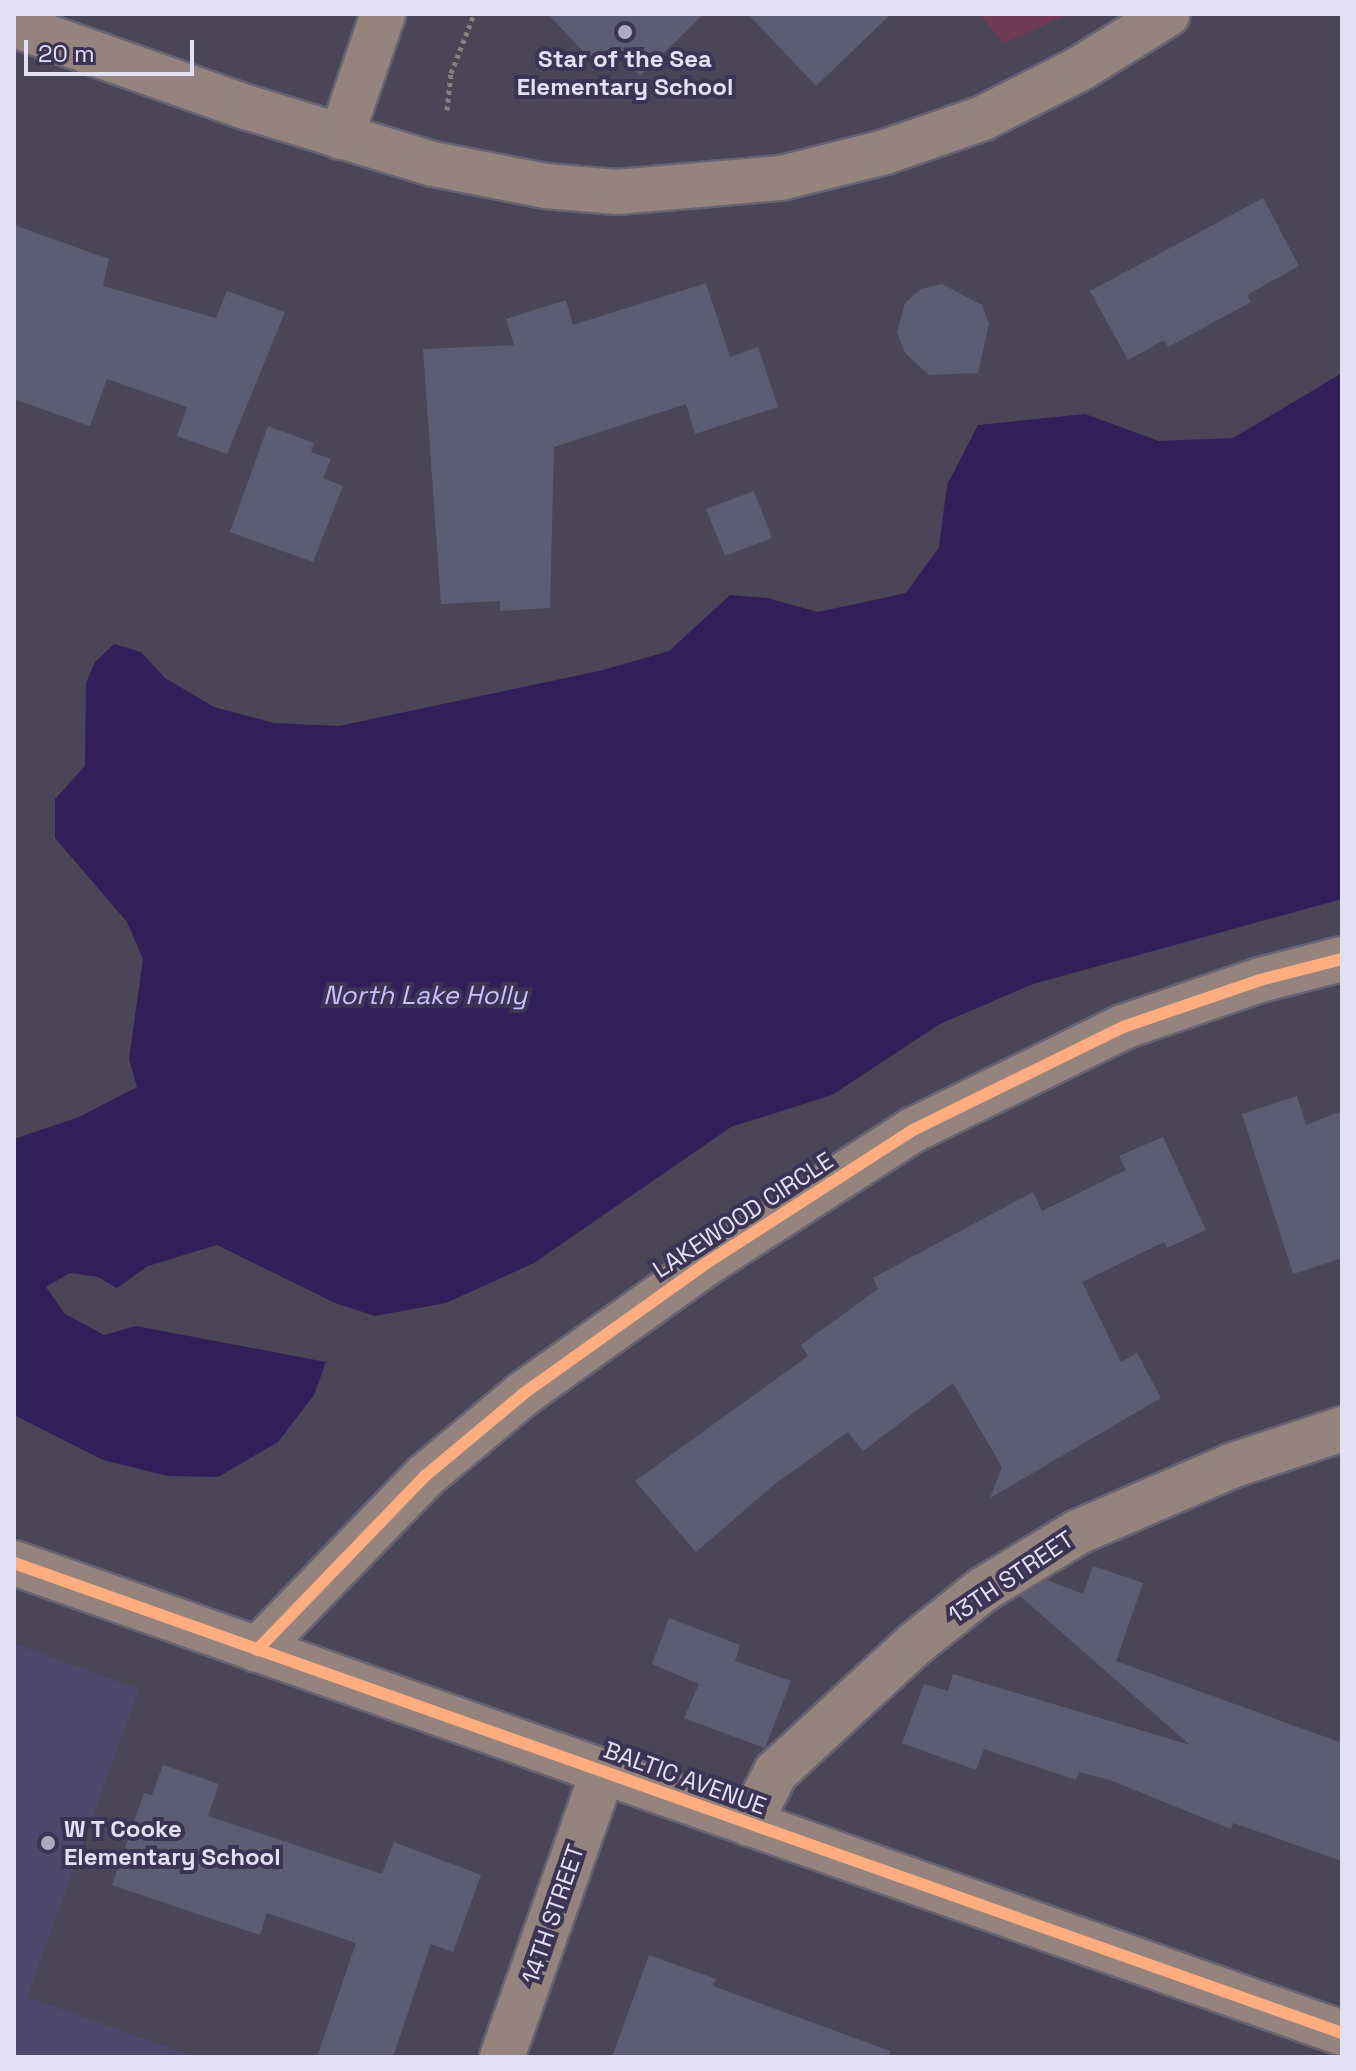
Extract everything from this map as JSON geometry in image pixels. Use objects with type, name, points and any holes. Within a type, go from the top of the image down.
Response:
[{"type":"street","points":[[341,137],[383,14]]},
{"type":"street","points":[[14,25],[341,137],[433,164],[545,186],[679,190],[781,178],[885,152],[983,118],[1081,68],[1168,14]]},
{"type":"street","name":"LAKEWOOD CIRCLE","points":[[257,1650],[425,1476],[523,1394],[705,1264],[913,1130],[1123,1027],[1260,980],[1342,959]]},
{"type":"street","name":"13TH STREET","points":[[749,1824],[776,1772],[916,1643],[984,1589],[1078,1532],[1231,1466],[1342,1429]]},
{"type":"street","name":"BALTIC AVENUE","points":[[14,1563],[1342,2033]]},
{"type":"street","name":"14TH STREET","points":[[502,2057],[603,1772]]},
{"type":"path","points":[[457,113],[443,110],[451,73],[474,14]]},
{"type":"shaded area","points":[[979,14],[1069,14],[1004,43]]},
{"type":"shaded area","name":"W T Cooke Elementary School","points":[[14,1644],[139,1689],[27,1997],[195,2057],[14,2057]]},
{"type":"water","name":"North Lake Holly","points":[[1342,373],[1342,899],[1033,984],[940,1024],[832,1095],[731,1127],[534,1263],[446,1303],[375,1316],[335,1303],[217,1245],[148,1266],[117,1288],[98,1277],[70,1273],[46,1287],[65,1314],[104,1335],[136,1326],[326,1362],[314,1395],[278,1442],[218,1477],[168,1476],[103,1460],[14,1415],[14,1139],[79,1117],[137,1087],[129,1059],[143,959],[127,922],[55,838],[55,799],[85,766],[86,683],[95,662],[114,644],[141,652],[165,678],[214,707],[274,723],[339,726],[603,670],[669,651],[730,595],[767,598],[818,612],[906,593],[939,547],[947,485],[978,425],[1085,414],[1159,441],[1233,438]]},
{"type":"building","name":"Star of the Sea Elementary School","points":[[548,14],[704,14],[640,76],[614,49],[597,66]]},
{"type":"building","name":"Star of the Sea Elementary School","points":[[748,14],[891,14],[816,86]]},
{"type":"building","points":[[1263,198],[1299,266],[1247,295],[1251,302],[1168,347],[1164,340],[1128,360],[1090,291]]},
{"type":"building","points":[[14,225],[109,259],[103,286],[216,318],[227,291],[285,312],[227,454],[177,436],[187,407],[107,379],[90,426],[14,399]]},
{"type":"building","points":[[706,283],[730,357],[758,347],[778,407],[695,434],[686,404],[554,447],[550,608],[500,611],[500,601],[441,604],[423,349],[514,345],[506,319],[566,300],[573,325]]},
{"type":"building","points":[[942,284],[982,305],[989,324],[978,373],[929,375],[905,353],[897,333],[905,303],[921,289]]},
{"type":"building","points":[[268,426],[314,443],[311,452],[331,459],[323,478],[343,486],[313,562],[230,532]]},
{"type":"building","points":[[754,491],[772,538],[725,556],[706,509]]},
{"type":"building","points":[[1297,1096],[1306,1125],[1342,1111],[1342,1258],[1293,1274],[1242,1114]]},
{"type":"building","points":[[1163,1137],[1206,1230],[1167,1248],[1164,1242],[1082,1282],[1121,1362],[1137,1353],[1161,1398],[990,1498],[1002,1467],[953,1383],[863,1451],[848,1432],[776,1483],[696,1552],[635,1481],[808,1356],[801,1345],[878,1289],[873,1278],[1033,1192],[1042,1211],[1126,1170],[1119,1156]]},
{"type":"building","points":[[1093,1566],[1143,1583],[1116,1661],[1342,1743],[1342,1861],[1233,1823],[1231,1829],[1110,1780],[1079,1772],[1076,1780],[984,1749],[976,1770],[902,1743],[924,1684],[948,1691],[953,1674],[1190,1745],[1020,1596],[1047,1580],[1083,1594]]},
{"type":"building","points":[[669,1618],[740,1645],[735,1661],[791,1681],[765,1748],[684,1718],[699,1684],[652,1664]]},
{"type":"building","points":[[163,1765],[219,1784],[208,1816],[382,1874],[394,1842],[481,1875],[453,1952],[431,1944],[393,2057],[317,2057],[356,1943],[267,1913],[260,1935],[112,1885],[144,1793],[152,1795]]},
{"type":"building","points":[[649,1955],[716,1979],[713,1986],[890,2051],[889,2057],[612,2057]]},
{"type":"cycle path","points":[[257,1650],[425,1476],[523,1394],[705,1264],[913,1130],[1123,1027],[1260,980],[1342,959]]},
{"type":"cycle path","points":[[14,1563],[1342,2033]]},
{"type":"place","name":"Star of the Sea Elementary School","points":[[625,32]]},
{"type":"place","name":"W T Cooke Elementary School","points":[[48,1843]]}]
